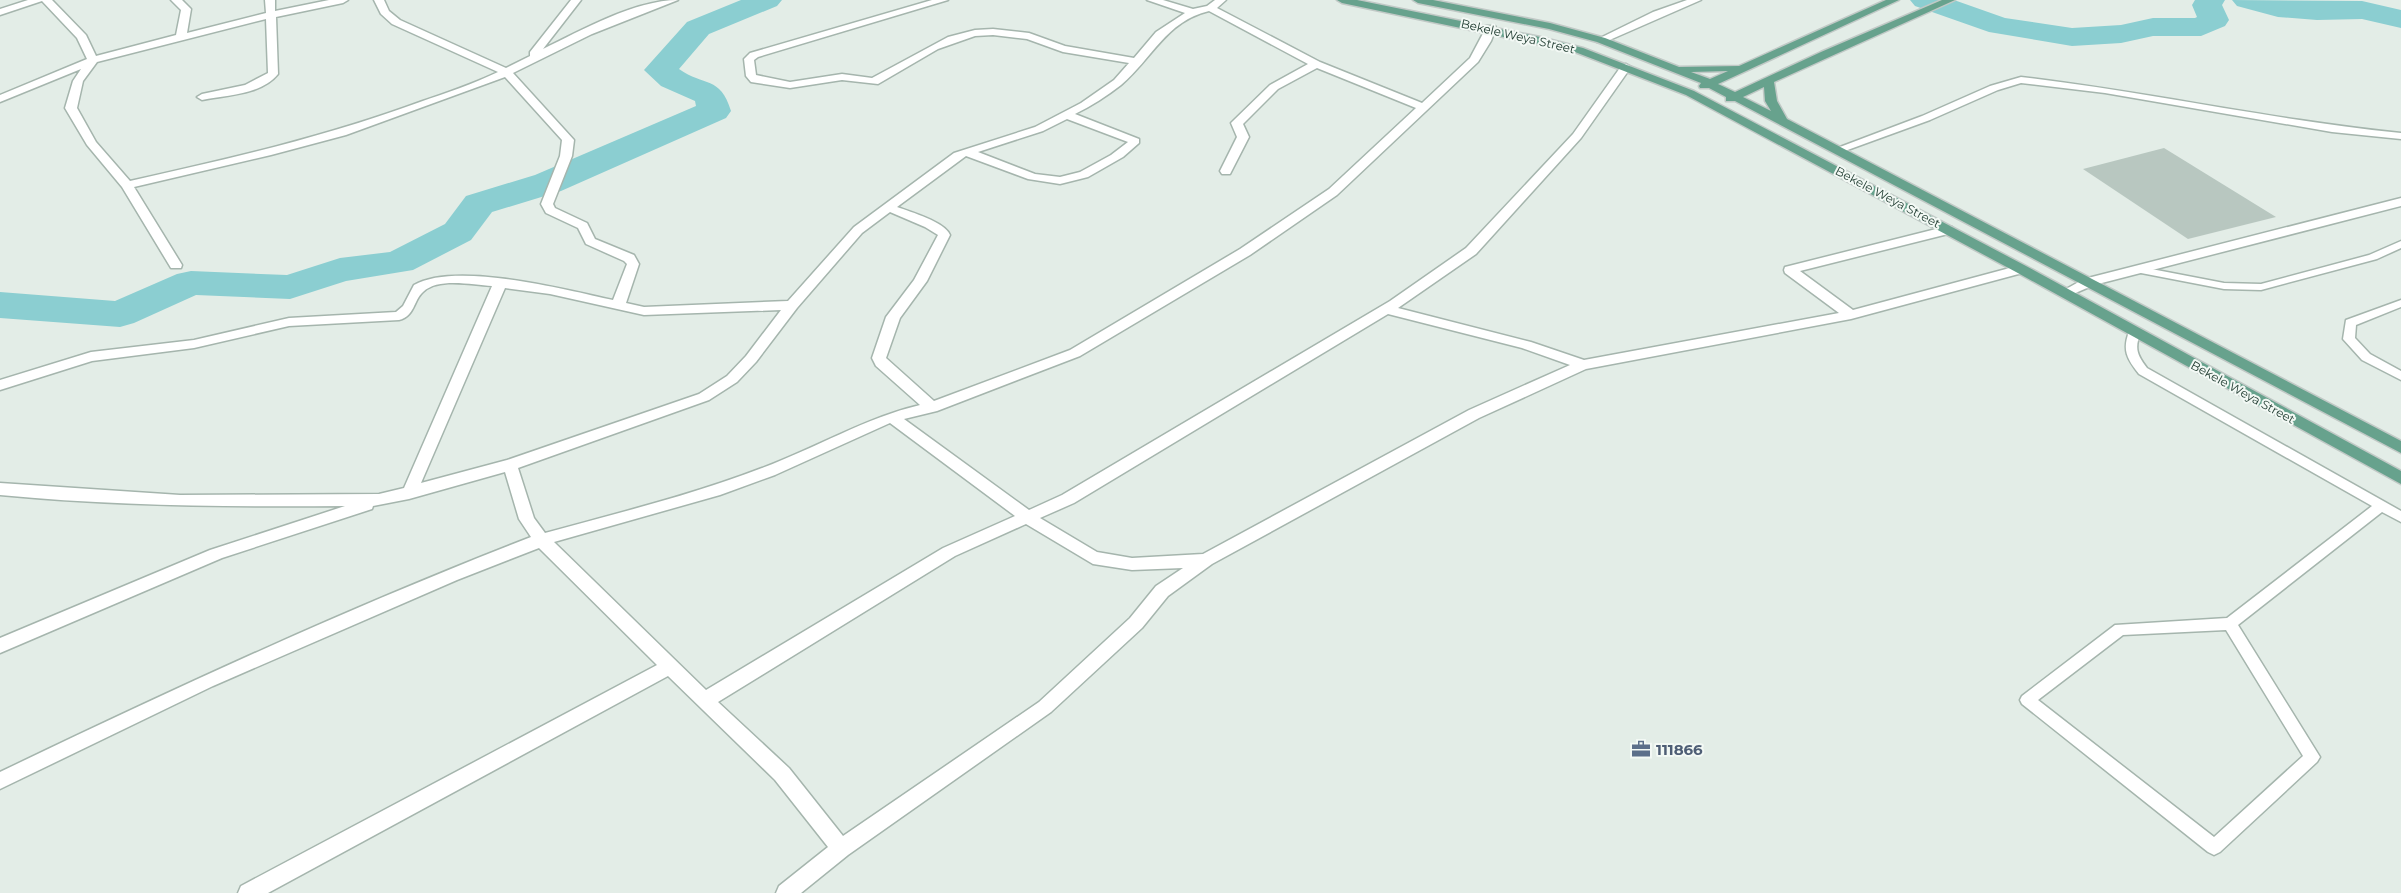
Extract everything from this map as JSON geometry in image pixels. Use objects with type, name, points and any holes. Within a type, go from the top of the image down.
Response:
[{"type":"main road","name":"Bekele Weya Street","points":[[1342,0],[1491,28],[1580,50],[1690,93],[1718,106],[2022,269],[2401,478]]},
{"type":"main road","points":[[1418,0],[1436,2],[1550,26],[1601,40],[1710,83],[2401,448]]},
{"type":"main road","points":[[1690,93],[1894,0]]},
{"type":"main road","points":[[1718,106],[1768,80],[1950,0]]},
{"type":"main road","points":[[1676,69],[1729,69],[1747,66]]},
{"type":"main road","points":[[1768,80],[1771,102],[1783,122]]},
{"type":"street","points":[[0,12],[38,0]]},
{"type":"street","points":[[46,0],[82,37],[93,60]]},
{"type":"street","points":[[176,0],[186,9],[181,37]]},
{"type":"street","points":[[202,97],[255,86],[267,80],[273,74],[270,0]]},
{"type":"street","points":[[0,99],[93,60],[270,14],[343,0]]},
{"type":"street","points":[[380,0],[385,12],[396,22],[506,72],[568,140],[566,156],[547,204],[550,210],[584,226],[590,241],[604,249],[629,258],[633,264],[618,306]]},
{"type":"street","points":[[531,58],[576,0]]},
{"type":"street","points":[[127,184],[325,138],[410,110],[506,72],[531,58],[639,11],[673,0]]},
{"type":"street","points":[[944,0],[754,55],[749,59],[751,76],[756,80],[790,85],[842,77],[874,82],[952,39],[975,33],[993,32],[1029,36],[1071,50],[1135,61]]},
{"type":"street","points":[[1152,0],[1193,12]]},
{"type":"street","points":[[0,646],[216,554],[379,500],[510,465],[704,397],[732,379],[751,359],[792,305],[858,230],[890,208],[951,160],[966,152],[1039,129],[1086,105],[1118,82],[1160,34],[1193,12],[1210,8],[1221,0]]},
{"type":"street","points":[[1601,40],[1657,14],[1696,0]]},
{"type":"street","points":[[1210,8],[1316,64],[1423,107]]},
{"type":"street","points":[[0,781],[207,681],[451,575],[541,540],[715,491],[770,471],[891,417],[932,407],[1075,353],[1245,252],[1333,192],[1474,60],[1486,41],[1491,28]]},
{"type":"street","points":[[93,60],[78,81],[71,108],[91,143],[127,184],[176,265]]},
{"type":"street","points":[[1226,172],[1243,137],[1237,123],[1274,87],[1316,64]]},
{"type":"street","points":[[704,701],[949,552],[1068,499],[1386,309],[1471,251],[1577,136],[1626,67]]},
{"type":"street","points":[[1838,150],[1926,118],[1994,88],[2021,80],[2105,90],[2323,127],[2401,136]]},
{"type":"street","points":[[966,152],[1039,177],[1067,179],[1084,174],[1108,162],[1135,140],[1114,130],[1066,115]]},
{"type":"street","points":[[2066,293],[2089,282],[2401,202]]},
{"type":"street","points":[[890,208],[930,224],[943,232],[944,235],[920,281],[893,317],[879,358],[881,363],[932,407]]},
{"type":"street","points":[[1851,315],[1790,270],[1948,230]]},
{"type":"street","points":[[786,893],[841,849],[1046,707],[1136,623],[1162,591],[1206,560],[1474,414],[1583,365],[1851,315],[2022,269]]},
{"type":"street","points":[[0,385],[91,357],[194,344],[289,322],[399,316],[409,310],[416,290],[439,280],[500,283],[550,290],[644,311],[792,305]]},
{"type":"street","points":[[409,493],[500,283]]},
{"type":"street","points":[[1386,309],[1526,345],[1583,365]]},
{"type":"street","points":[[891,417],[1029,516],[1047,532],[1093,558],[1132,564],[1206,560]]},
{"type":"street","points":[[510,465],[527,519],[541,540],[704,701],[782,774],[841,849]]},
{"type":"street","points":[[0,489],[50,494],[180,501],[379,500]]},
{"type":"street","points":[[248,893],[670,667]]},
{"type":"lane","points":[[2141,270],[2224,286],[2260,287],[2334,269],[2373,257],[2401,244]]},
{"type":"lane","points":[[2401,303],[2350,323],[2349,339],[2366,357],[2401,376]]},
{"type":"lane","points":[[2136,332],[2129,344],[2132,357],[2143,371],[2401,518]]},
{"type":"lane","points":[[2230,624],[2312,757],[2214,847],[2027,700],[2120,629],[2230,624],[2381,506]]},
{"type":"building","points":[[2164,148],[2276,217],[2188,239],[2083,169]]},
{"type":"waterway","points":[[0,305],[120,314],[191,283],[290,287],[340,270],[399,262],[458,232],[479,204],[548,183],[714,111],[710,96],[672,79],[660,70],[698,28],[767,0]]},
{"type":"waterway","points":[[1925,0],[2000,26],[2072,37],[2121,34],[2153,27],[2201,27],[2214,20],[2207,5],[2210,0]]},
{"type":"waterway","points":[[2247,0],[2278,8],[2317,11],[2362,10],[2401,19]]},
{"type":"place","name":"111866","points":[[1641,749]]}]
